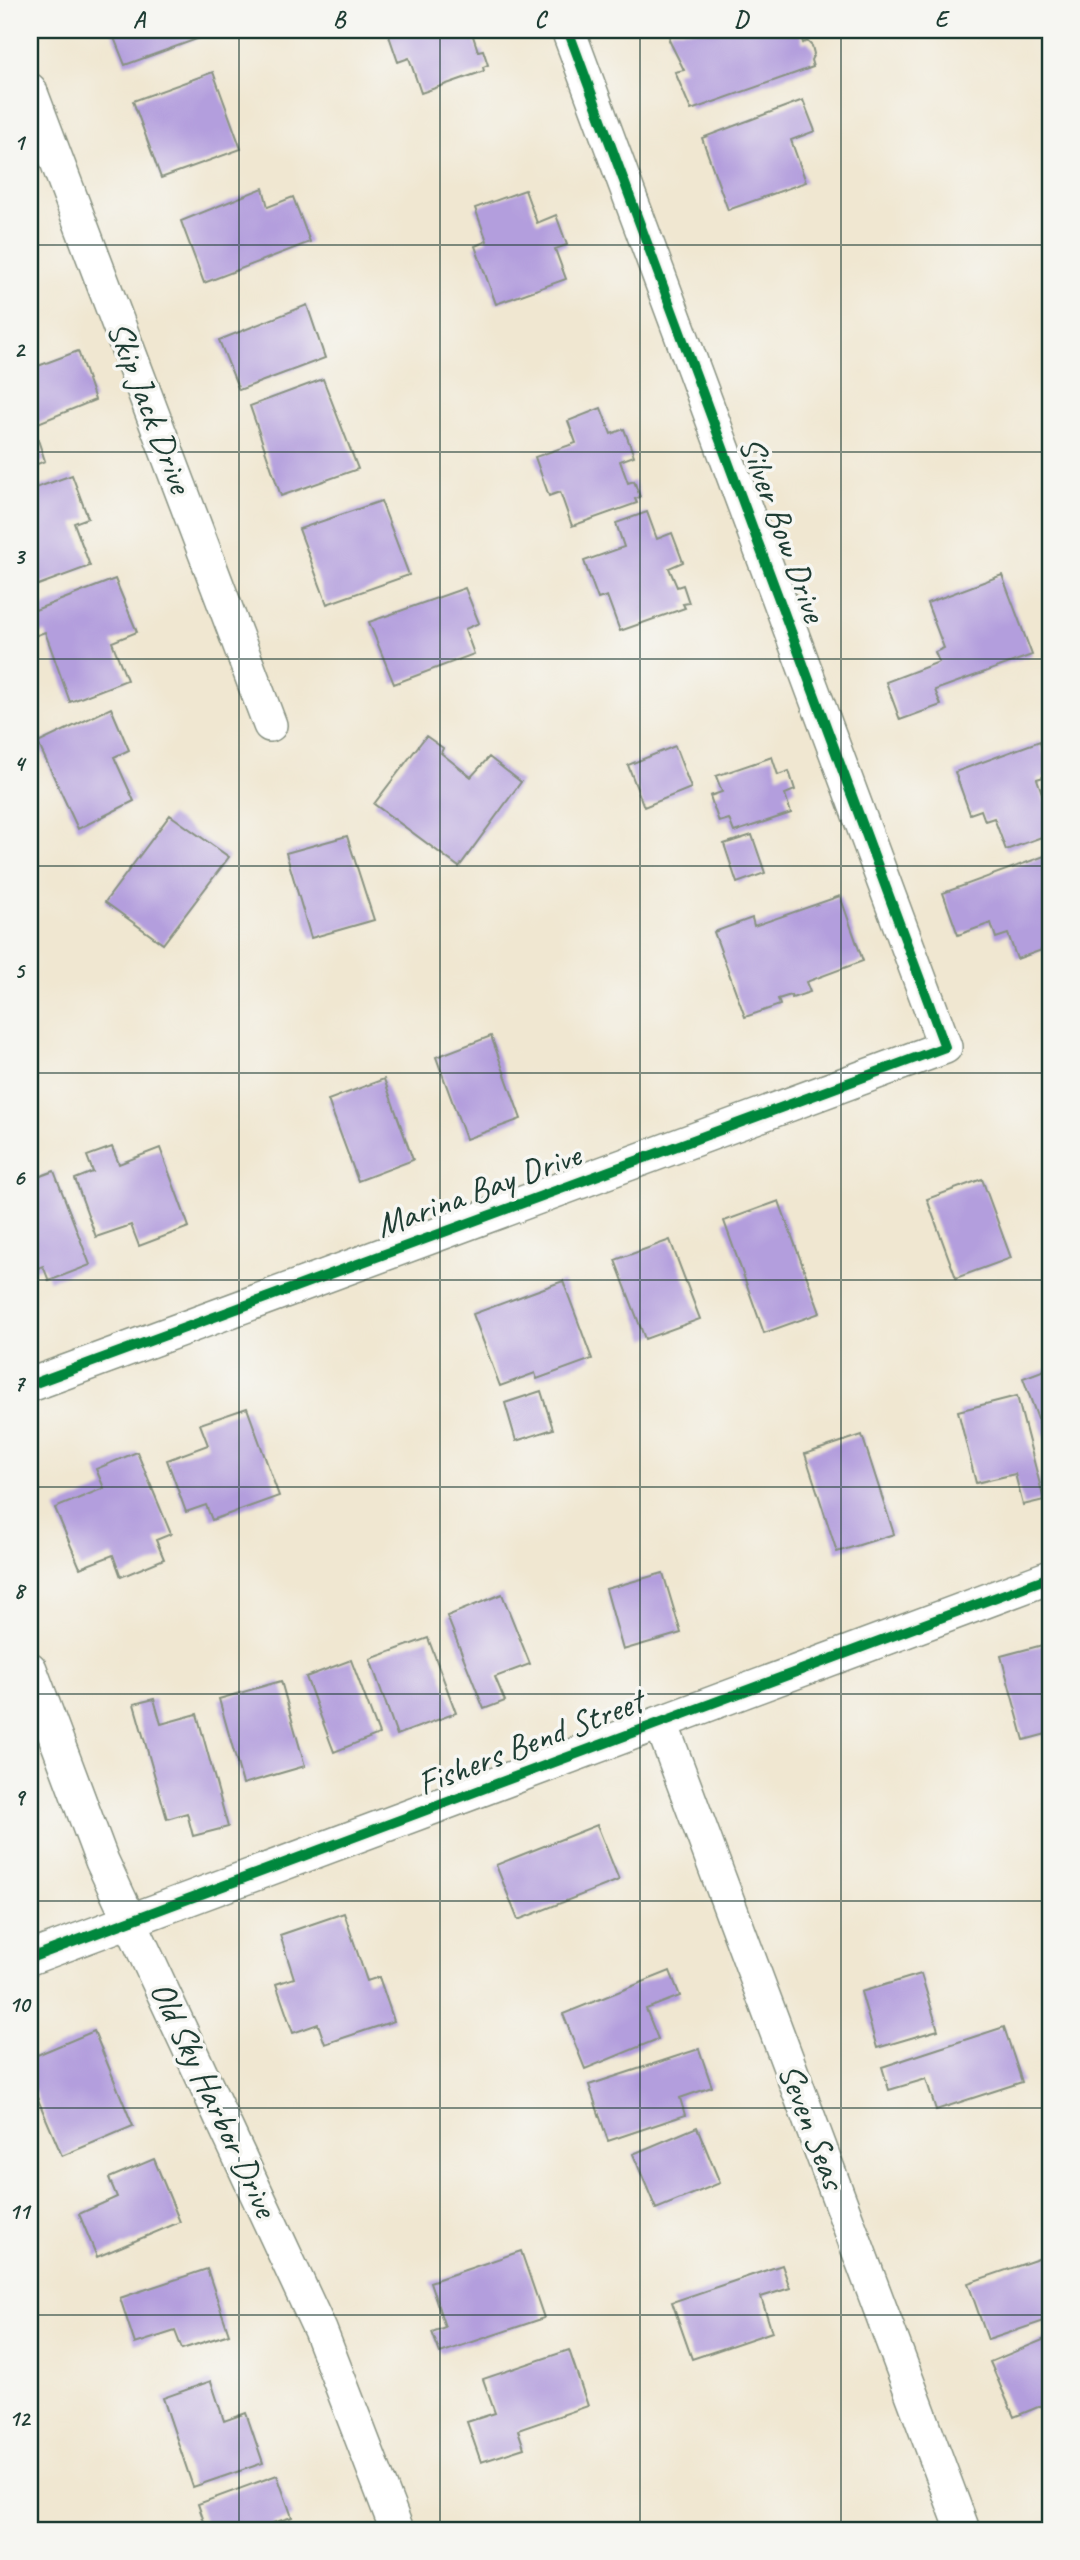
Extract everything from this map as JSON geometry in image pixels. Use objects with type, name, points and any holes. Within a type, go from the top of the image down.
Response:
[{"type":"street","name":"Silver Bow Drive","points":[[568,30],[946,1047]]},
{"type":"street","name":"Skip Jack Drive","points":[[30,90],[271,725]]},
{"type":"street","name":"Marina Bay Drive","points":[[30,1385],[946,1047]]},
{"type":"street","name":"Fishers Bend Street","points":[[30,1958],[1050,1577]]},
{"type":"street","name":"Old Sky Harbor Drive","points":[[30,1669],[102,1861],[320,2330],[397,2530]]},
{"type":"street","name":"Seven Seas","points":[[662,1723],[964,2530]]},
{"type":"building","points":[[111,30],[206,30],[208,35],[125,65]]},
{"type":"building","points":[[387,30],[471,30],[478,51],[483,50],[488,65],[483,67],[484,71],[421,93],[409,58],[398,62]]},
{"type":"building","points":[[671,30],[799,30],[803,43],[807,41],[812,46],[813,67],[691,110],[675,72],[684,70],[669,40]]},
{"type":"building","points":[[213,72],[241,149],[161,178],[133,101]]},
{"type":"building","points":[[803,100],[815,131],[791,140],[806,182],[728,210],[702,138]]},
{"type":"building","points":[[263,188],[268,207],[293,197],[310,242],[204,283],[181,221]]},
{"type":"building","points":[[525,190],[537,223],[556,215],[567,245],[555,249],[566,279],[496,304],[475,246],[487,241],[475,208]]},
{"type":"building","points":[[307,305],[325,358],[239,390],[219,340]]},
{"type":"building","points":[[78,351],[95,400],[33,425],[45,461],[30,467],[30,369]]},
{"type":"building","points":[[323,379],[358,469],[281,496],[250,406]]},
{"type":"building","points":[[601,408],[611,434],[624,429],[634,456],[620,461],[628,483],[634,481],[640,497],[635,499],[637,503],[572,526],[560,492],[549,496],[535,457],[576,443],[568,421]]},
{"type":"building","points":[[72,475],[88,518],[74,523],[90,566],[30,588],[30,490]]},
{"type":"building","points":[[381,501],[409,575],[327,604],[299,529]]},
{"type":"building","points":[[647,512],[657,539],[672,533],[683,562],[669,568],[677,587],[683,585],[689,603],[683,604],[685,608],[620,631],[607,596],[598,599],[584,561],[624,547],[616,523]]},
{"type":"building","points":[[1002,575],[1032,655],[935,690],[941,705],[900,720],[886,682],[939,662],[935,652],[944,648],[927,603]]},
{"type":"building","points":[[115,579],[137,632],[112,642],[127,680],[70,702],[45,632],[32,637],[30,612]]},
{"type":"building","points":[[465,588],[479,623],[465,629],[474,654],[394,684],[369,622]]},
{"type":"building","points":[[111,708],[129,750],[114,757],[134,801],[78,829],[38,743]]},
{"type":"building","points":[[426,736],[443,748],[441,753],[471,777],[489,757],[521,782],[459,867],[374,804]]},
{"type":"building","points":[[1040,741],[1050,775],[1037,779],[1050,816],[1050,834],[1006,850],[994,818],[985,821],[981,810],[970,814],[955,772]]},
{"type":"building","points":[[675,746],[691,788],[644,807],[628,765]]},
{"type":"building","points":[[772,757],[778,775],[789,771],[795,790],[785,794],[791,813],[734,832],[729,819],[719,822],[710,796],[722,792],[716,776]]},
{"type":"building","points":[[170,815],[229,857],[163,944],[105,902]]},
{"type":"building","points":[[752,835],[765,873],[737,883],[724,844]]},
{"type":"building","points":[[347,836],[374,920],[311,938],[286,853]]},
{"type":"building","points":[[1050,854],[1050,947],[1017,959],[1008,934],[996,938],[991,923],[958,935],[943,893]]},
{"type":"building","points":[[840,896],[863,961],[806,982],[810,992],[778,999],[780,1005],[745,1017],[714,932],[752,918],[754,926]]},
{"type":"building","points":[[491,1036],[521,1119],[466,1139],[436,1057]]},
{"type":"building","points":[[384,1079],[413,1160],[358,1181],[328,1100]]},
{"type":"building","points":[[112,1147],[119,1164],[160,1148],[189,1227],[139,1246],[131,1225],[96,1237],[75,1179],[93,1172],[87,1156]]},
{"type":"building","points":[[54,1171],[90,1265],[49,1281],[43,1266],[30,1271],[30,1180]]},
{"type":"building","points":[[982,1179],[1011,1258],[956,1278],[927,1199]]},
{"type":"building","points":[[779,1201],[820,1313],[764,1333],[724,1221]]},
{"type":"building","points":[[670,1240],[700,1319],[645,1339],[615,1260]]},
{"type":"building","points":[[563,1281],[592,1359],[537,1379],[535,1373],[500,1386],[473,1314]]},
{"type":"building","points":[[1050,1368],[1050,1452],[1023,1378]]},
{"type":"building","points":[[541,1391],[553,1429],[516,1441],[505,1403]]},
{"type":"building","points":[[1017,1396],[1044,1500],[1023,1505],[1015,1474],[976,1483],[958,1411]]},
{"type":"building","points":[[247,1408],[279,1496],[212,1520],[206,1505],[186,1512],[167,1460],[208,1445],[200,1424]]},
{"type":"building","points":[[862,1435],[894,1534],[837,1552],[805,1454]]},
{"type":"building","points":[[137,1452],[171,1534],[156,1540],[164,1559],[121,1577],[113,1555],[80,1568],[55,1508],[104,1488],[96,1469]]},
{"type":"building","points":[[663,1573],[681,1633],[623,1650],[606,1589]]},
{"type":"building","points":[[502,1594],[530,1664],[495,1677],[505,1701],[484,1709],[447,1616]]},
{"type":"building","points":[[428,1638],[456,1713],[397,1735],[370,1659]]},
{"type":"building","points":[[1050,1643],[1050,1733],[1024,1740],[1001,1656]]},
{"type":"building","points":[[351,1660],[379,1734],[334,1752],[306,1677]]},
{"type":"building","points":[[281,1681],[305,1766],[243,1784],[219,1699]]},
{"type":"building","points":[[154,1699],[161,1724],[197,1714],[228,1827],[193,1836],[187,1813],[167,1819],[134,1704]]},
{"type":"building","points":[[597,1825],[619,1880],[518,1920],[496,1865]]},
{"type":"building","points":[[344,1913],[367,1981],[379,1977],[394,2021],[325,2044],[318,2024],[293,2033],[276,1984],[294,1978],[280,1935]]},
{"type":"building","points":[[670,1971],[680,1996],[646,2009],[658,2039],[585,2069],[563,2014]]},
{"type":"building","points":[[921,1974],[938,2030],[877,2048],[861,1992]]},
{"type":"building","points":[[1004,2027],[1022,2082],[936,2110],[926,2079],[889,2090],[882,2067]]},
{"type":"building","points":[[94,2031],[133,2126],[62,2156],[30,2081],[30,2058]]},
{"type":"building","points":[[699,2049],[712,2087],[680,2098],[685,2115],[608,2141],[589,2085]]},
{"type":"building","points":[[697,2127],[720,2183],[656,2209],[633,2154]]},
{"type":"building","points":[[154,2159],[180,2222],[97,2257],[79,2214],[117,2197],[109,2178]]},
{"type":"building","points":[[521,2251],[544,2318],[440,2353],[432,2332],[445,2327],[430,2282]]},
{"type":"building","points":[[1050,2255],[1050,2319],[988,2340],[968,2283]]},
{"type":"building","points":[[782,2265],[790,2288],[761,2297],[772,2332],[692,2359],[672,2302]]},
{"type":"building","points":[[207,2269],[229,2334],[182,2349],[175,2331],[135,2344],[120,2298]]},
{"type":"building","points":[[1050,2337],[1050,2402],[1014,2417],[990,2362]]},
{"type":"building","points":[[569,2350],[588,2406],[518,2430],[524,2448],[481,2462],[467,2422],[495,2413],[483,2379]]},
{"type":"building","points":[[211,2381],[224,2421],[246,2413],[263,2463],[193,2487],[163,2398]]},
{"type":"building","points":[[277,2475],[292,2517],[273,2523],[275,2530],[207,2530],[198,2504]]},
{"type":"cycle path","points":[[30,1385],[945,1047],[568,30]]},
{"type":"cycle path","points":[[30,1958],[1050,1577]]}]
